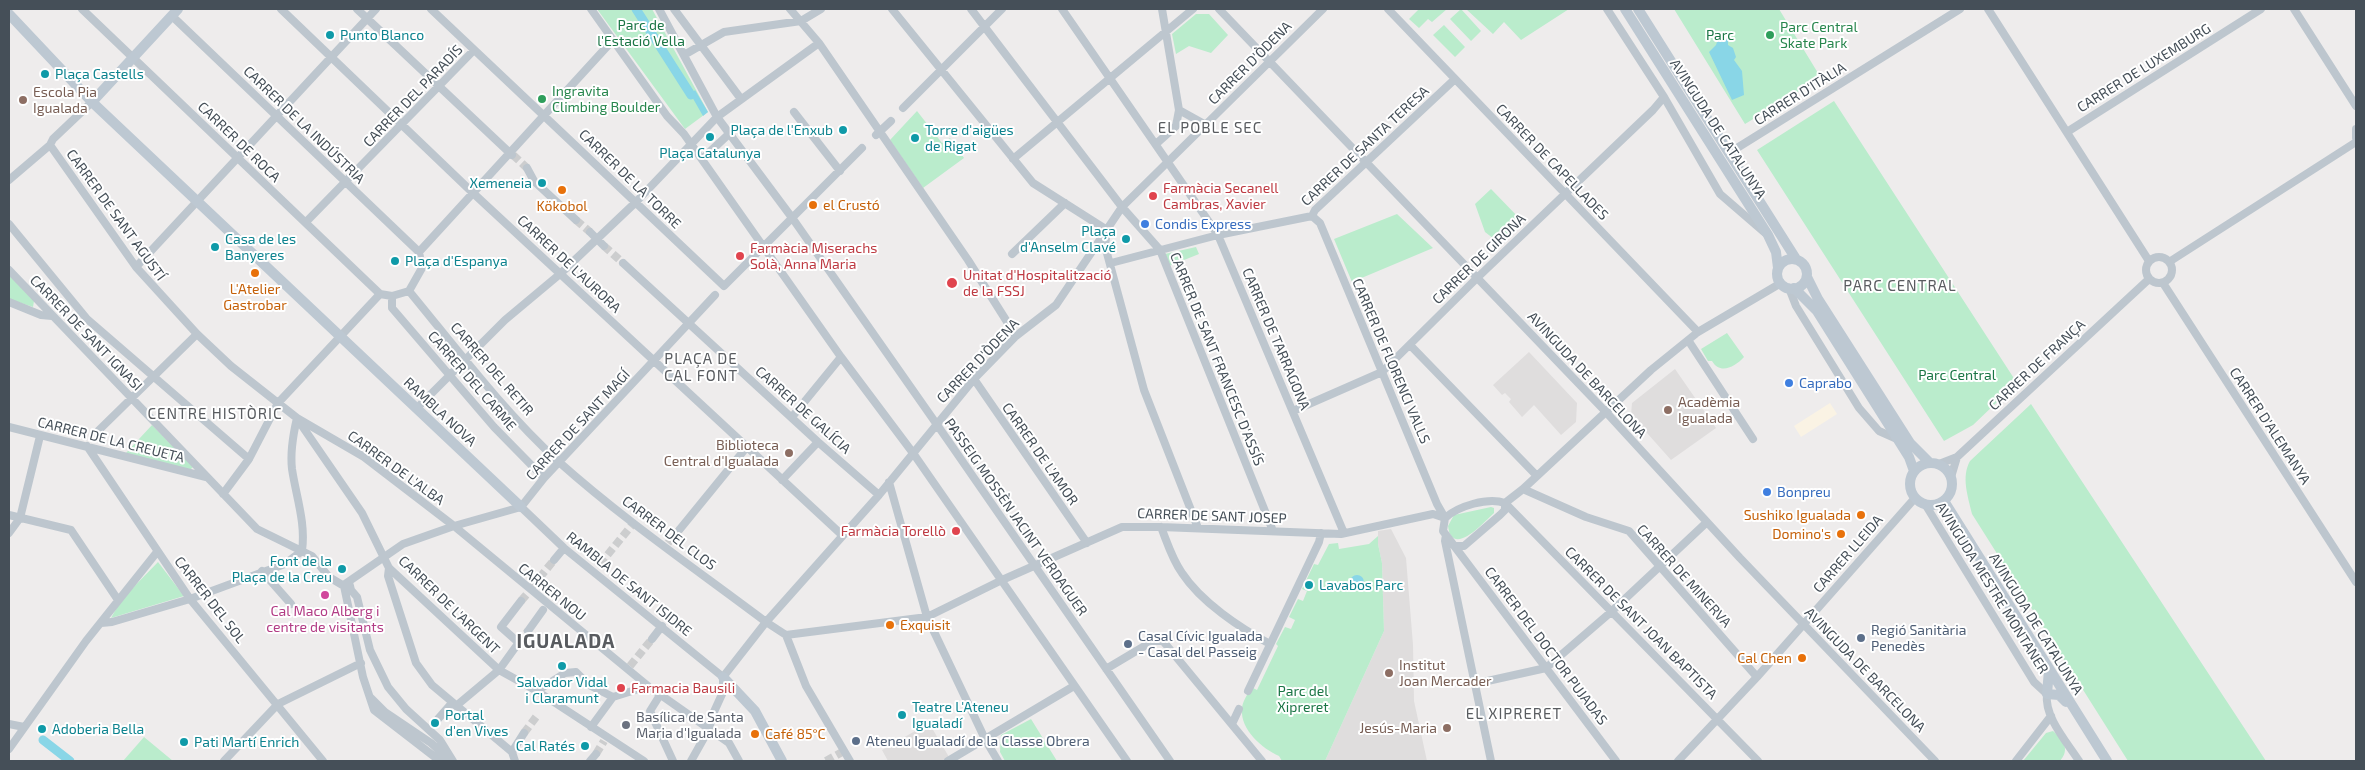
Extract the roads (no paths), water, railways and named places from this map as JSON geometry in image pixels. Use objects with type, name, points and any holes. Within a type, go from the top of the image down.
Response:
[{"type":"street","name":"CARRER DE ROCA","points":[[82,9],[380,294]]},
{"type":"street","name":"CARRER DE L'AURORA","points":[[281,9],[560,274],[842,535]]},
{"type":"street","points":[[357,9],[512,154]]},
{"type":"street","points":[[136,267],[236,157],[376,9]]},
{"type":"street","name":"CARRER DE LA TORRE","points":[[431,9],[724,286],[763,247]]},
{"type":"street","points":[[591,9],[667,116],[702,159],[841,357],[913,453],[1127,761]]},
{"type":"street","name":"PASSEIG MOSSÈN JACINT VERDAGUER","points":[[659,9],[717,117],[793,220],[1036,566],[1170,761]]},
{"type":"street","points":[[674,9],[741,98]]},
{"type":"street","points":[[790,9],[819,43],[877,134],[968,260],[1016,336]]},
{"type":"street","points":[[684,55],[724,32],[801,21],[821,9]]},
{"type":"street","points":[[892,9],[1032,183],[1107,230],[1105,246],[1144,390],[1198,528]]},
{"type":"street","name":"CARRER DE SANT FRANCESC D'ASSÍS","points":[[971,9],[1122,207],[1160,250],[1273,530]]},
{"type":"street","points":[[903,108],[1002,9]]},
{"type":"street","name":"CARRER DE TARRAGONA","points":[[1062,9],[1170,162],[1218,235],[1344,533]]},
{"type":"street","points":[[1156,144],[1176,126],[1179,110],[1162,9]]},
{"type":"street","points":[[1013,159],[1193,9]]},
{"type":"street","name":"AVINGUDA DE BARCELONA","points":[[1218,9],[1605,411],[1707,522],[1935,761]]},
{"type":"street","name":"CARRER D'ÒDENA","points":[[723,677],[766,622],[879,494],[974,379],[1016,336],[1056,305],[1122,207],[1170,162],[1268,61],[1323,9]]},
{"type":"street","name":"CARRER DE CAPELLADES","points":[[1388,9],[1698,332]]},
{"type":"street","points":[[1607,9],[1664,97],[1720,194],[1768,236]]},
{"type":"street","name":"AVINGUDA DE CATALUNYA","points":[[1625,9],[1768,236],[1776,252],[1778,268]]},
{"type":"street","name":"AVINGUDA DE CATALUNYA","points":[[1638,9],[1796,259]]},
{"type":"street","name":"CARRER D'ITÀLIA","points":[[1729,152],[1960,9]]},
{"type":"street","points":[[1980,9],[1988,9],[2150,261]]},
{"type":"street","name":"CARRER DE LUXEMBURG","points":[[2066,132],[2261,9]]},
{"type":"street","points":[[2294,9],[2356,106]]},
{"type":"street","points":[[9,180],[50,146],[53,139],[92,102],[175,12]]},
{"type":"street","name":"CARRER DE LA INDÚSTRIA","points":[[175,12],[276,116],[418,252]]},
{"type":"street","name":"RAMBLA NOVA","points":[[9,14],[92,102],[521,507]]},
{"type":"street","points":[[223,494],[249,459],[278,403],[380,294],[392,296],[409,291],[422,268],[418,252],[512,154],[544,115],[613,40]]},
{"type":"street","points":[[417,408],[505,320],[560,274],[636,202],[717,117],[819,43]]},
{"type":"street","name":"CARRER DEL PARADÍS","points":[[306,222],[403,125],[474,50]]},
{"type":"street","name":"CARRER DE SANTA TERESA","points":[[1111,263],[1218,235],[1312,216],[1315,210],[1455,79]]},
{"type":"street","name":"CARRER DE GIRONA","points":[[1293,411],[1382,372],[1477,278],[1653,110],[1664,97]]},
{"type":"street","points":[[1179,110],[1206,125]]},
{"type":"street","points":[[794,112],[810,129],[840,171]]},
{"type":"street","points":[[877,134],[891,121]]},
{"type":"street","points":[[2356,129],[2356,138]]},
{"type":"street","points":[[702,159],[730,133]]},
{"type":"street","points":[[2169,262],[2356,142]]},
{"type":"street","name":"CARRER DE SANT AGUSTÍ","points":[[50,146],[136,267],[197,334],[231,366],[297,418]]},
{"type":"street","points":[[763,247],[793,220],[862,148]]},
{"type":"street","points":[[527,168],[534,181],[576,220]]},
{"type":"street","points":[[1012,254],[1065,203]]},
{"type":"street","name":"CARRER DE FLORENCI VALLS","points":[[1312,216],[1320,223],[1437,504],[1445,518]]},
{"type":"street","points":[[9,224],[87,319],[249,459]]},
{"type":"street","points":[[590,232],[604,246]]},
{"type":"street","points":[[2159,257],[2169,262],[2171,274],[2162,283],[2154,282],[2149,278],[2146,270],[2150,261],[2159,257]]},
{"type":"street","points":[[1897,439],[1879,431],[1859,408],[1796,306],[1788,287],[1778,273],[1778,268],[1784,262],[1796,259],[1805,266],[1807,277],[1818,299],[1910,443],[1935,463],[1946,468],[1952,477]]},
{"type":"street","name":"CARRER DE GALÍCIA","points":[[623,263],[818,442],[879,494]]},
{"type":"street","name":"CARRER DE SANT IGNASI","points":[[9,270],[257,529],[302,551],[318,563],[329,577],[346,584]]},
{"type":"street","points":[[1491,761],[1445,541],[1446,535],[1442,526],[1445,518],[1458,509],[1476,504],[1493,501],[1505,503],[1523,489],[1651,370],[1698,332],[1788,287],[1802,285],[1807,277]]},
{"type":"street","name":"CARRER DE FRANÇA","points":[[1935,463],[1957,456],[2149,278]]},
{"type":"street","name":"CARRER D'ALEMANYA","points":[[2162,283],[2356,582]]},
{"type":"street","points":[[1788,287],[1817,311],[1908,457],[1914,471]]},
{"type":"street","name":"CARRER DEL RETIR","points":[[409,291],[466,359],[559,461]]},
{"type":"street","points":[[654,362],[715,295]]},
{"type":"street","name":"CARRER DEL CARME","points":[[392,296],[392,308],[450,376],[544,478]]},
{"type":"street","points":[[9,302],[41,315],[52,316]]},
{"type":"street","points":[[98,431],[197,334]]},
{"type":"street","points":[[1688,340],[1753,439]]},
{"type":"street","points":[[1410,345],[1537,476]]},
{"type":"street","points":[[792,417],[841,357]]},
{"type":"street","name":"CARRER DE SANT MAGÍ","points":[[521,507],[559,461],[654,362]]},
{"type":"street","name":"CARRER DE L'AMOR","points":[[974,379],[1087,543]]},
{"type":"street","points":[[101,623],[112,622],[190,599],[285,564],[302,551],[304,535],[292,467],[292,443],[297,418]]},
{"type":"street","name":"CARRER DE L'ALBA","points":[[297,418],[364,457],[454,526]]},
{"type":"street","name":"CARRER DE L'ARGENT","points":[[297,418],[344,485],[385,556],[389,568],[499,670],[552,700],[605,739],[644,761]]},
{"type":"street","name":"CARRER DE LA CREUETA","points":[[9,427],[208,478]]},
{"type":"street","points":[[9,533],[20,518],[40,436]]},
{"type":"street","points":[[782,480],[818,442]]},
{"type":"street","name":"CARRER DEL SOL","points":[[87,446],[190,599],[323,761]]},
{"type":"street","points":[[680,529],[746,448]]},
{"type":"street","points":[[1935,463],[1921,465],[1914,471],[1910,485],[1915,498],[1925,504],[1933,505],[1944,501],[1951,491],[1957,456]]},
{"type":"street","name":"CARRER DEL CLOS","points":[[559,461],[633,524],[667,545],[766,622],[786,634]]},
{"type":"street","points":[[889,482],[927,617],[985,739],[998,761]]},
{"type":"street","name":"CARRER DE MINERVA","points":[[1523,489],[1555,504],[1629,531],[1757,677]]},
{"type":"street","name":"CARRER LLEIDA","points":[[1678,761],[1757,677],[1915,498]]},
{"type":"street","name":"AVINGUDA DE CATALUNYA","points":[[1944,501],[2107,761]]},
{"type":"street","points":[[1456,546],[1464,546],[1500,515],[1505,510],[1505,503]]},
{"type":"street","name":"CARRER DE SANT JOAN BAPTISTA","points":[[1505,503],[1718,718],[1758,761]]},
{"type":"street","name":"AVINGUDA MESTRE MONTANER","points":[[1925,504],[1928,512],[2034,682],[2047,694],[2046,704],[2051,716],[2078,761]]},
{"type":"street","points":[[346,584],[403,544],[454,526],[521,507]]},
{"type":"street","name":"RAMBLA DE SANT ISIDRE","points":[[521,507],[564,548],[723,677]]},
{"type":"street","name":"CARRER DE SANT JOSEP","points":[[786,634],[927,617],[1002,580],[1122,527],[1344,533],[1433,514],[1445,518]]},
{"type":"street","points":[[9,515],[71,530],[118,600]]},
{"type":"street","points":[[1474,684],[1546,668],[1660,568],[1707,522]]},
{"type":"street","name":"CARRER NOU","points":[[454,526],[530,590],[545,607],[629,667],[660,695],[729,743],[739,761]]},
{"type":"street","points":[[1161,527],[1174,559],[1190,584],[1211,604],[1257,637],[1270,644]]},
{"type":"street","points":[[1248,690],[1322,533]]},
{"type":"street","name":"CARRER DEL DOCTOR PUJADAS","points":[[1446,535],[1616,761]]},
{"type":"street","points":[[554,560],[564,548]]},
{"type":"street","points":[[9,750],[118,600],[157,552]]},
{"type":"street","points":[[594,572],[600,564]]},
{"type":"street","points":[[389,568],[388,576],[416,663],[432,685],[512,752],[515,761]]},
{"type":"street","points":[[262,571],[291,604]]},
{"type":"street","points":[[346,584],[367,691],[374,710],[440,761]]},
{"type":"street","points":[[346,584],[357,597],[370,650],[388,687],[406,709],[431,728],[452,756],[452,761]]},
{"type":"street","points":[[438,719],[454,704],[499,670],[518,644],[501,627],[521,601]]},
{"type":"street","points":[[528,631],[545,607]]},
{"type":"street","points":[[652,639],[662,626]]},
{"type":"street","points":[[786,634],[806,686],[850,761]]},
{"type":"street","points":[[1106,668],[1153,641],[1164,641],[1262,761]]},
{"type":"street","points":[[224,761],[278,704],[361,663]]},
{"type":"street","points":[[2049,670],[2047,694],[2059,695],[2074,709]]},
{"type":"street","points":[[537,691],[565,673],[576,672],[589,685],[613,697]]},
{"type":"street","points":[[691,761],[709,728],[723,692],[723,677]]},
{"type":"street","points":[[723,677],[755,711],[782,761]]},
{"type":"street","points":[[591,727],[613,697],[648,686]]},
{"type":"street","points":[[948,761],[1074,686]]},
{"type":"street","points":[[367,691],[385,712],[431,743],[452,761]]},
{"type":"street","points":[[660,695],[650,712],[673,761]]},
{"type":"street","points":[[1232,724],[1239,709]]},
{"type":"street","points":[[2016,761],[2051,716]]},
{"type":"street","points":[[9,724],[24,727]]},
{"type":"street","points":[[512,752],[524,733]]},
{"type":"street","points":[[590,761],[596,754]]},
{"type":"water","points":[[1726,38],[1728,45],[1733,48],[1736,57],[1734,60],[1742,71],[1744,95],[1732,100],[1709,52],[1716,45],[1718,39]]},
{"type":"water","points":[[695,90],[708,112],[703,116],[691,95]]},
{"type":"water","points":[[1354,575],[1360,575],[1364,582],[1360,589],[1354,589],[1350,585],[1350,579]]},
{"type":"waterway","points":[[636,9],[691,95]]},
{"type":"waterway","points":[[43,740],[70,761]]},
{"type":"tunnel","points":[[513,155],[527,168]]},
{"type":"tunnel","points":[[576,220],[590,232]]},
{"type":"tunnel","points":[[604,246],[623,263]]},
{"type":"tunnel","points":[[600,564],[632,525]]},
{"type":"tunnel","points":[[668,543],[680,529]]},
{"type":"tunnel","points":[[532,587],[554,560]]},
{"type":"tunnel","points":[[521,601],[528,593]]},
{"type":"tunnel","points":[[519,643],[528,631]]},
{"type":"tunnel","points":[[630,666],[652,639]]},
{"type":"tunnel","points":[[524,733],[536,717]]},
{"type":"tunnel","points":[[432,726],[438,719]]},
{"type":"tunnel","points":[[596,754],[604,741]]},
{"type":"tunnel","points":[[826,761],[844,751]]},
{"type":"place","name":"Punto Blanco","points":[[330,35]]},
{"type":"place","name":"Parc Central Skate Park","points":[[1770,35]]},
{"type":"place","name":"Plaça Castells","points":[[45,74]]},
{"type":"place","name":"Ingravita Climbing Boulder","points":[[542,99]]},
{"type":"place","name":"Escola Pia Igualada","points":[[23,100]]},
{"type":"place","name":"Plaça de l'Enxub","points":[[843,130]]},
{"type":"place","name":"Plaça Catalunya","points":[[710,137]]},
{"type":"place","name":"Torre d'aigües de Rigat","points":[[915,138]]},
{"type":"place","name":"Xemeneia","points":[[542,183]]},
{"type":"place","name":"Kökobol","points":[[562,190]]},
{"type":"place","name":"Farmàcia Secanell Cambras, Xavier","points":[[1153,196]]},
{"type":"place","name":"el Crustó","points":[[813,205]]},
{"type":"place","name":"Condis Express","points":[[1145,224]]},
{"type":"place","name":"Plaça d'Anselm Clavé","points":[[1126,239]]},
{"type":"place","name":"Casa de les Banyeres","points":[[215,247]]},
{"type":"place","name":"Farmàcia Miserachs Solà, Anna Maria","points":[[740,256]]},
{"type":"place","name":"Plaça d'Espanya","points":[[395,261]]},
{"type":"place","name":"L'Atelier Gastrobar","points":[[255,273]]},
{"type":"place","name":"Unitat d'Hospitalització de la FSSJ","points":[[952,283]]},
{"type":"place","name":"Caprabo","points":[[1789,383]]},
{"type":"place","name":"Acadèmia Igualada","points":[[1668,410]]},
{"type":"place","name":"Biblioteca Central d'Igualada","points":[[789,453]]},
{"type":"place","name":"Bonpreu","points":[[1767,492]]},
{"type":"place","name":"Sushiko Igualada","points":[[1861,515]]},
{"type":"place","name":"Farmàcia Torellò","points":[[956,531]]},
{"type":"place","name":"Domino's","points":[[1841,534]]},
{"type":"place","name":"Font de la Plaça de la Creu","points":[[342,569]]},
{"type":"place","name":"Lavabos Parc","points":[[1309,585]]},
{"type":"place","name":"Cal Maco Alberg i centre de visitants","points":[[325,595]]},
{"type":"place","name":"Exquisit","points":[[890,625]]},
{"type":"place","name":"Regió Sanitària Penedès","points":[[1861,638]]},
{"type":"place","name":"Casal Cívic Igualada - Casal del Passeig","points":[[1128,644]]},
{"type":"place","name":"Cal Chen","points":[[1802,658]]},
{"type":"place","name":"Salvador Vidal i Claramunt","points":[[562,666]]},
{"type":"place","name":"Institut Joan Mercader","points":[[1389,673]]},
{"type":"place","name":"Farmacia Bausili","points":[[621,688]]},
{"type":"place","name":"Teatre L'Ateneu Igualadí","points":[[902,715]]},
{"type":"place","name":"Portal d'en Vives","points":[[435,723]]},
{"type":"place","name":"Basílica de Santa Maria d'Igualada","points":[[626,725]]},
{"type":"place","name":"Jesús-Maria","points":[[1447,728]]},
{"type":"place","name":"Adoberia Bella","points":[[42,729]]},
{"type":"place","name":"Café 85°C","points":[[755,734]]},
{"type":"place","name":"Ateneu Igualadí de la Classe Obrera","points":[[856,741]]},
{"type":"place","name":"Pati Martí Enrich","points":[[184,742]]},
{"type":"place","name":"Cal Ratés","points":[[585,746]]},
{"type":"district","name":"EL POBLE SEC","points":[[1210,128]]},
{"type":"district","name":"PARC CENTRAL","points":[[1900,286]]},
{"type":"district","name":"PLAÇA DE CAL FONT","points":[[701,368]]},
{"type":"district","name":"CENTRE HISTÒRIC","points":[[215,414]]},
{"type":"district","name":"IGUALADA","points":[[566,642]]},
{"type":"district","name":"EL XIPRERET","points":[[1514,714]]},
{"type":"park label","name":"Parc de l'Estació Vella","points":[[641,33]]},
{"type":"park label","name":"Parc","points":[[1720,35]]},
{"type":"park label","name":"Parc Central","points":[[1957,375]]},
{"type":"park label","name":"Parc del Xipreret","points":[[1303,700]]}]
